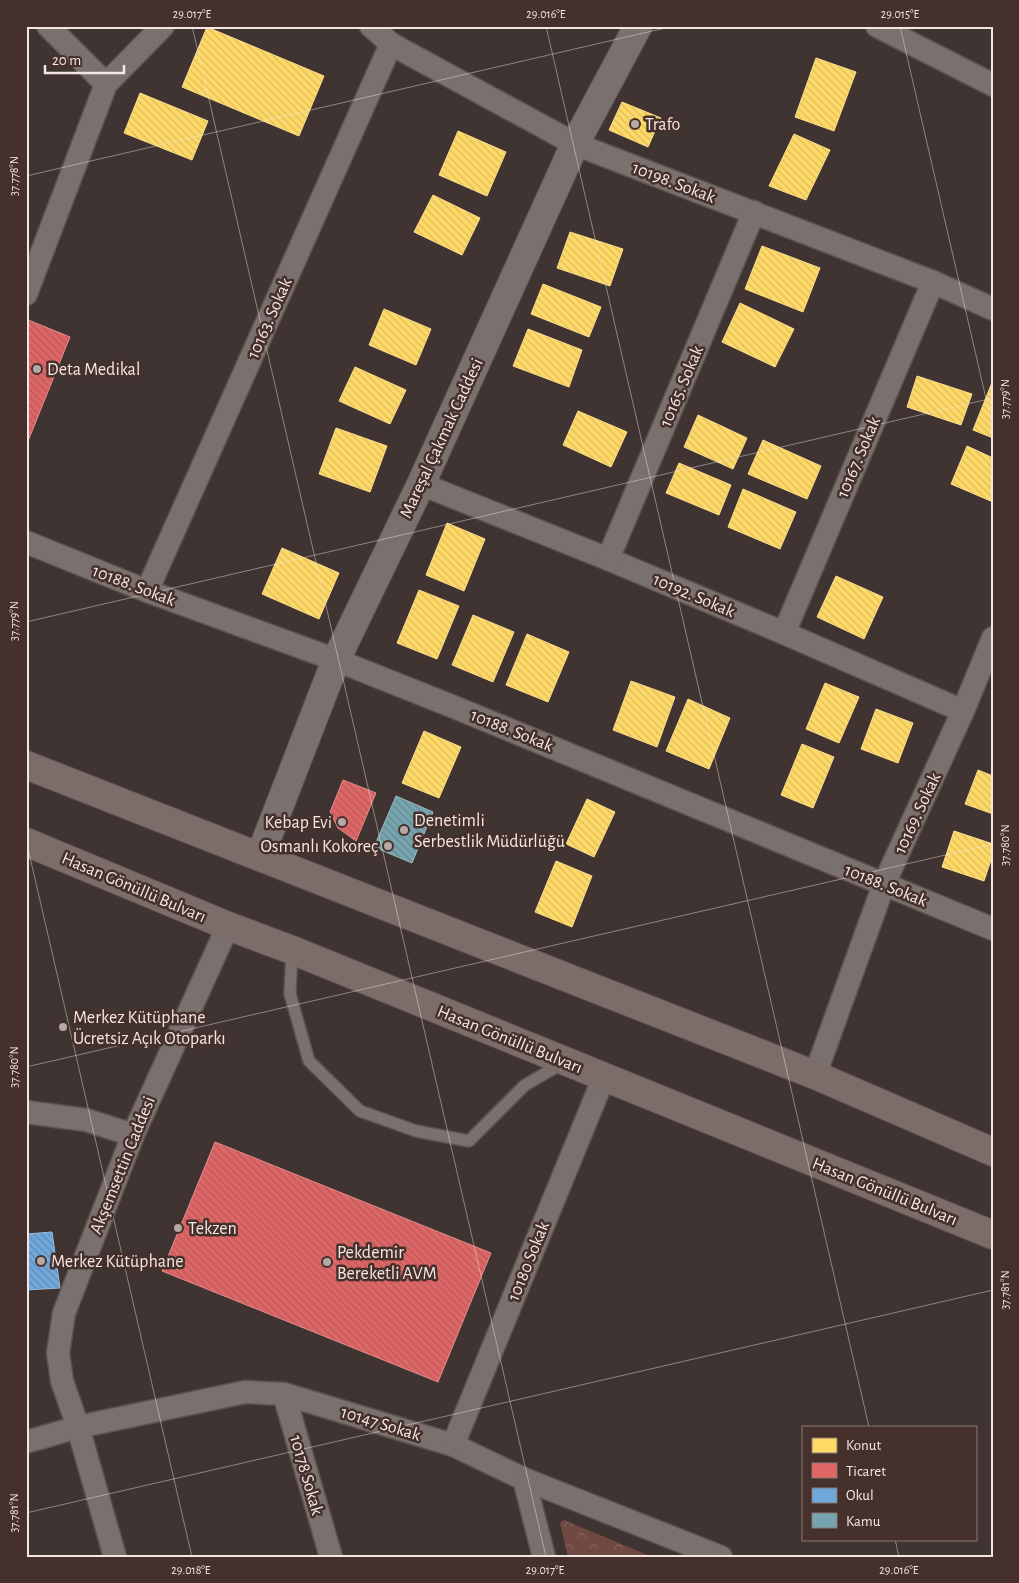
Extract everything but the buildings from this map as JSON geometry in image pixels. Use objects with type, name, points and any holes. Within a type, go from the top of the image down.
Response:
[{"type":"main road","points":[[26,765],[816,1076],[993,1152]]},
{"type":"main road","name":"Hasan Gönüllü Bulvarı","points":[[26,842],[228,926],[292,950],[993,1235]]},
{"type":"street","points":[[48,26],[106,84]]},
{"type":"street","points":[[26,294],[106,84],[163,26]]},
{"type":"street","name":"10198. Sokak","points":[[371,26],[391,44],[574,144],[933,282],[993,309]]},
{"type":"street","name":"Mareşal Çakmak Caddesi","points":[[260,856],[336,660],[421,484],[574,144],[638,26]]},
{"type":"street","points":[[877,26],[993,86]]},
{"type":"street","name":"10163. Sokak","points":[[147,591],[391,44]]},
{"type":"street","name":"10165. Sokak","points":[[608,559],[754,212]]},
{"type":"street","name":"10167. Sokak","points":[[784,633],[933,282]]},
{"type":"street","name":"10192. Sokak","points":[[421,484],[608,559],[784,633],[964,712]]},
{"type":"street","name":"10188. Sokak","points":[[26,542],[147,591],[336,660],[472,714],[993,929]]},
{"type":"street","name":"10169. Sokak","points":[[816,1076],[884,884],[964,712],[993,638]]},
{"type":"street","name":"Akşemsettin Caddesi","points":[[115,1557],[78,1427],[62,1381],[58,1353],[64,1313],[132,1135],[228,926]]},
{"type":"street","name":"10180 Sokak","points":[[453,1445],[604,1077]]},
{"type":"street","points":[[26,1112],[86,1120],[132,1135]]},
{"type":"street","name":"10147 Sokak","points":[[26,1442],[78,1427],[246,1392],[284,1394],[453,1445],[524,1479],[721,1557]]},
{"type":"street","name":"10178 Sokak","points":[[284,1394],[330,1557]]},
{"type":"street","points":[[524,1479],[544,1557]]},
{"type":"lane","points":[[292,950],[290,994],[309,1061],[360,1111],[416,1131],[469,1141],[525,1085],[566,1062]]},
{"type":"green space","points":[[564,1520],[652,1557],[568,1557],[560,1523]]},
{"type":"place","name":"Trafo","points":[[635,124]]},
{"type":"place","name":"Deta Medikal","points":[[37,369]]},
{"type":"place","name":"Kebap Evi","points":[[342,822]]},
{"type":"place","name":"Denetimli Serbestlik Müdürlüğü","points":[[404,830]]},
{"type":"place","name":"Osmanlı Kokoreç","points":[[388,846]]},
{"type":"place","name":"Merkez Kütüphane Ücretsiz Açık Otoparkı","points":[[63,1027]]},
{"type":"place","name":"Tekzen","points":[[178,1228]]},
{"type":"place","name":"Merkez Kütüphane","points":[[41,1261]]},
{"type":"place","name":"Pekdemir Bereketli AVM","points":[[327,1262]]}]
